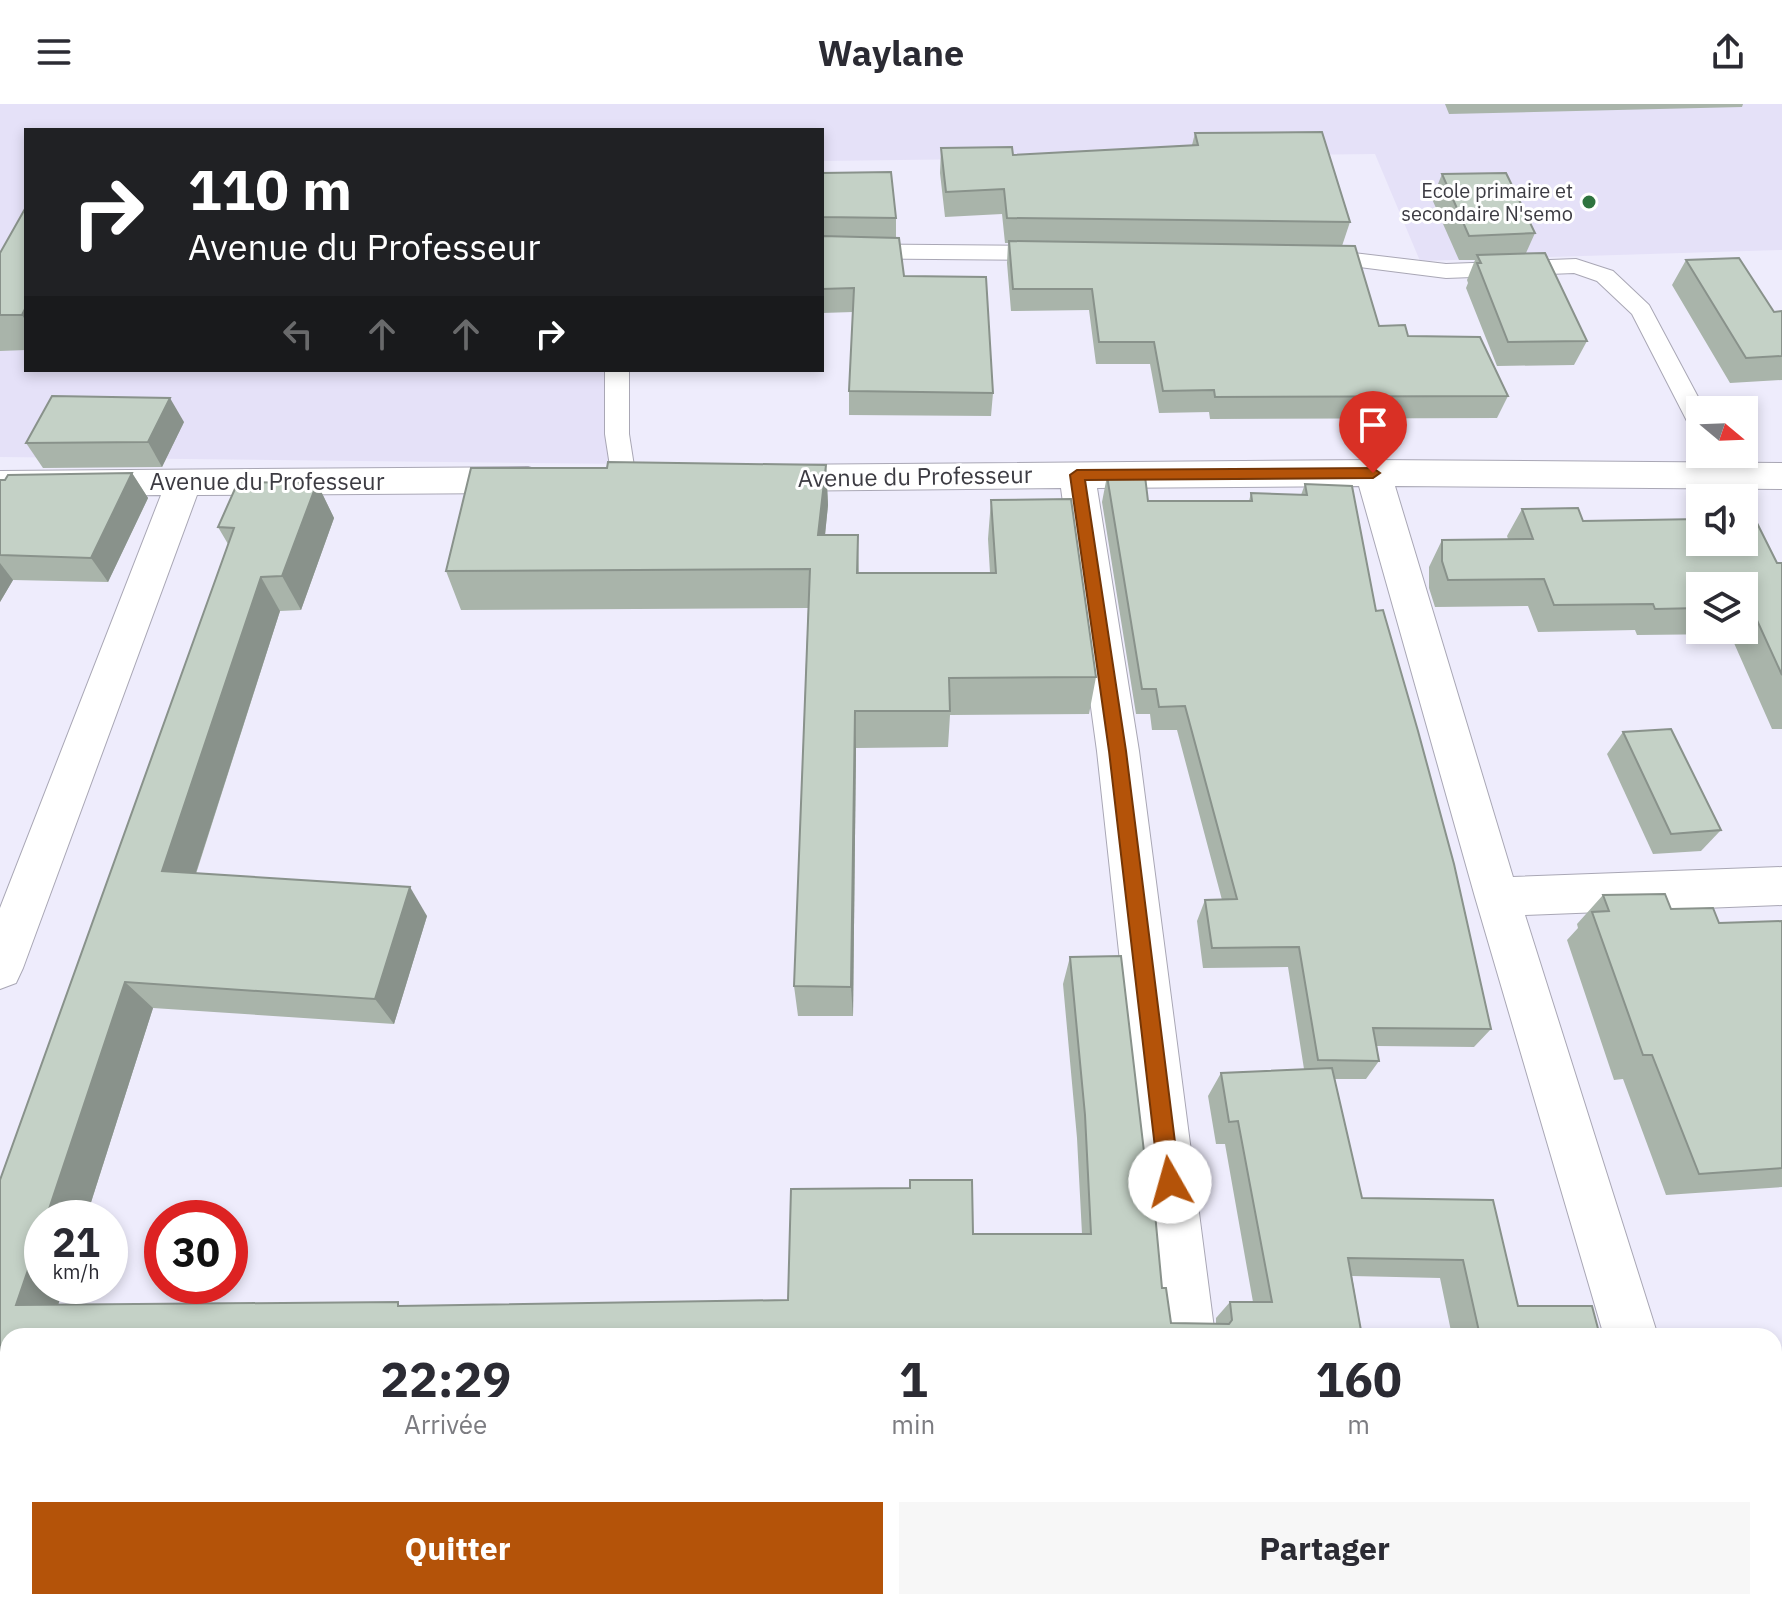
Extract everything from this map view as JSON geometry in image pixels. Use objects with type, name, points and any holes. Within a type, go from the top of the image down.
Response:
[{"type":"street","name":"Avenue du Professeur","points":[[733,478],[1373,473],[1686,466]]},
{"type":"street","name":"Avenue du Professeur","points":[[1740,468],[1782,476]]},
{"type":"street","points":[[1373,473],[1497,897],[1629,1328]]},
{"type":"street","points":[[1077,475],[1118,751],[1187,1328]]},
{"type":"street","name":"Avenue du Professeur","points":[[0,484],[608,479]]},
{"type":"street","points":[[0,968],[184,482]]},
{"type":"street","points":[[1497,897],[1782,886]]},
{"type":"lane","points":[[824,251],[1076,253]]},
{"type":"lane","points":[[1300,256],[1343,257],[1446,271],[1576,266],[1605,276],[1641,310],[1686,396]]},
{"type":"lane","points":[[608,479],[617,434],[617,372]]},
{"type":"shaded area","points":[[0,104],[1782,104],[1782,250],[1420,261],[1375,154],[824,161],[824,128],[24,128],[24,372],[630,372],[630,464],[0,457]]},
{"type":"building","points":[[1322,132],[1350,222],[1007,218],[1004,189],[946,192],[941,148],[1012,147],[1013,155],[1198,145],[1195,133]]},
{"type":"building","points":[[891,172],[896,218],[824,217],[824,173]]},
{"type":"building","points":[[1506,173],[1535,233],[1469,236],[1442,174]]},
{"type":"building","points":[[24,211],[22,315],[0,315],[0,253]]},
{"type":"building","points":[[824,236],[899,238],[904,276],[986,277],[993,393],[849,391],[854,288],[824,289]]},
{"type":"building","points":[[1009,241],[1355,246],[1379,326],[1405,325],[1408,336],[1480,337],[1508,396],[1215,397],[1214,390],[1163,391],[1154,342],[1099,342],[1092,289],[1013,289]]},
{"type":"building","points":[[1545,253],[1587,341],[1508,342],[1477,263],[1481,263],[1477,255]]},
{"type":"building","points":[[1739,258],[1774,312],[1782,311],[1782,356],[1746,358],[1686,260]]},
{"type":"building","points":[[52,396],[170,398],[148,442],[26,443]]},
{"type":"building","points":[[608,462],[826,465],[818,535],[858,535],[857,573],[996,573],[991,500],[1071,499],[1096,677],[949,678],[950,711],[855,711],[851,987],[794,986],[810,569],[446,571],[471,468],[607,468]]},
{"type":"building","points":[[132,473],[91,558],[0,555],[0,480],[5,480],[8,475]]},
{"type":"building","points":[[1107,476],[1145,476],[1148,501],[1252,501],[1251,493],[1307,495],[1305,484],[1352,486],[1376,611],[1383,610],[1418,731],[1454,864],[1491,1029],[1373,1028],[1379,1061],[1318,1060],[1299,947],[1212,948],[1205,900],[1237,899],[1185,706],[1159,707],[1156,689],[1142,689]]},
{"type":"building","points":[[238,482],[317,483],[282,576],[261,577],[162,871],[410,887],[375,999],[125,982],[52,1200],[24,1200],[24,1282],[16,1305],[398,1302],[398,1306],[788,1300],[791,1189],[910,1188],[910,1180],[972,1180],[973,1234],[1091,1234],[1085,1115],[1070,957],[1121,956],[1145,1160],[1150,1160],[1162,1288],[1166,1288],[1171,1323],[1229,1324],[1232,1320],[1230,1302],[1272,1302],[1238,1121],[1229,1122],[1221,1073],[1332,1068],[1362,1198],[1493,1200],[1518,1306],[1592,1306],[1598,1328],[1478,1328],[1463,1260],[1348,1258],[1361,1328],[0,1328],[0,1180],[234,528],[218,527]]},
{"type":"building","points":[[1578,508],[1583,521],[1686,519],[1686,556],[1758,556],[1758,525],[1777,563],[1782,563],[1782,675],[1758,622],[1758,572],[1686,572],[1686,608],[1655,609],[1653,604],[1554,605],[1544,579],[1448,580],[1442,561],[1442,540],[1533,539],[1522,509]]},
{"type":"building","points":[[1671,729],[1721,830],[1671,834],[1623,732]]},
{"type":"building","points":[[1665,894],[1671,909],[1713,908],[1719,923],[1782,921],[1782,1168],[1699,1174],[1652,1055],[1643,1055],[1592,912],[1609,911],[1603,895]]},
{"type":"place","name":"Ecole primaire et secondaire N'semo","points":[[1589,202]]},
{"type":"route","points":[[1170,1182],[1118,751],[1077,475],[1373,473]]}]
